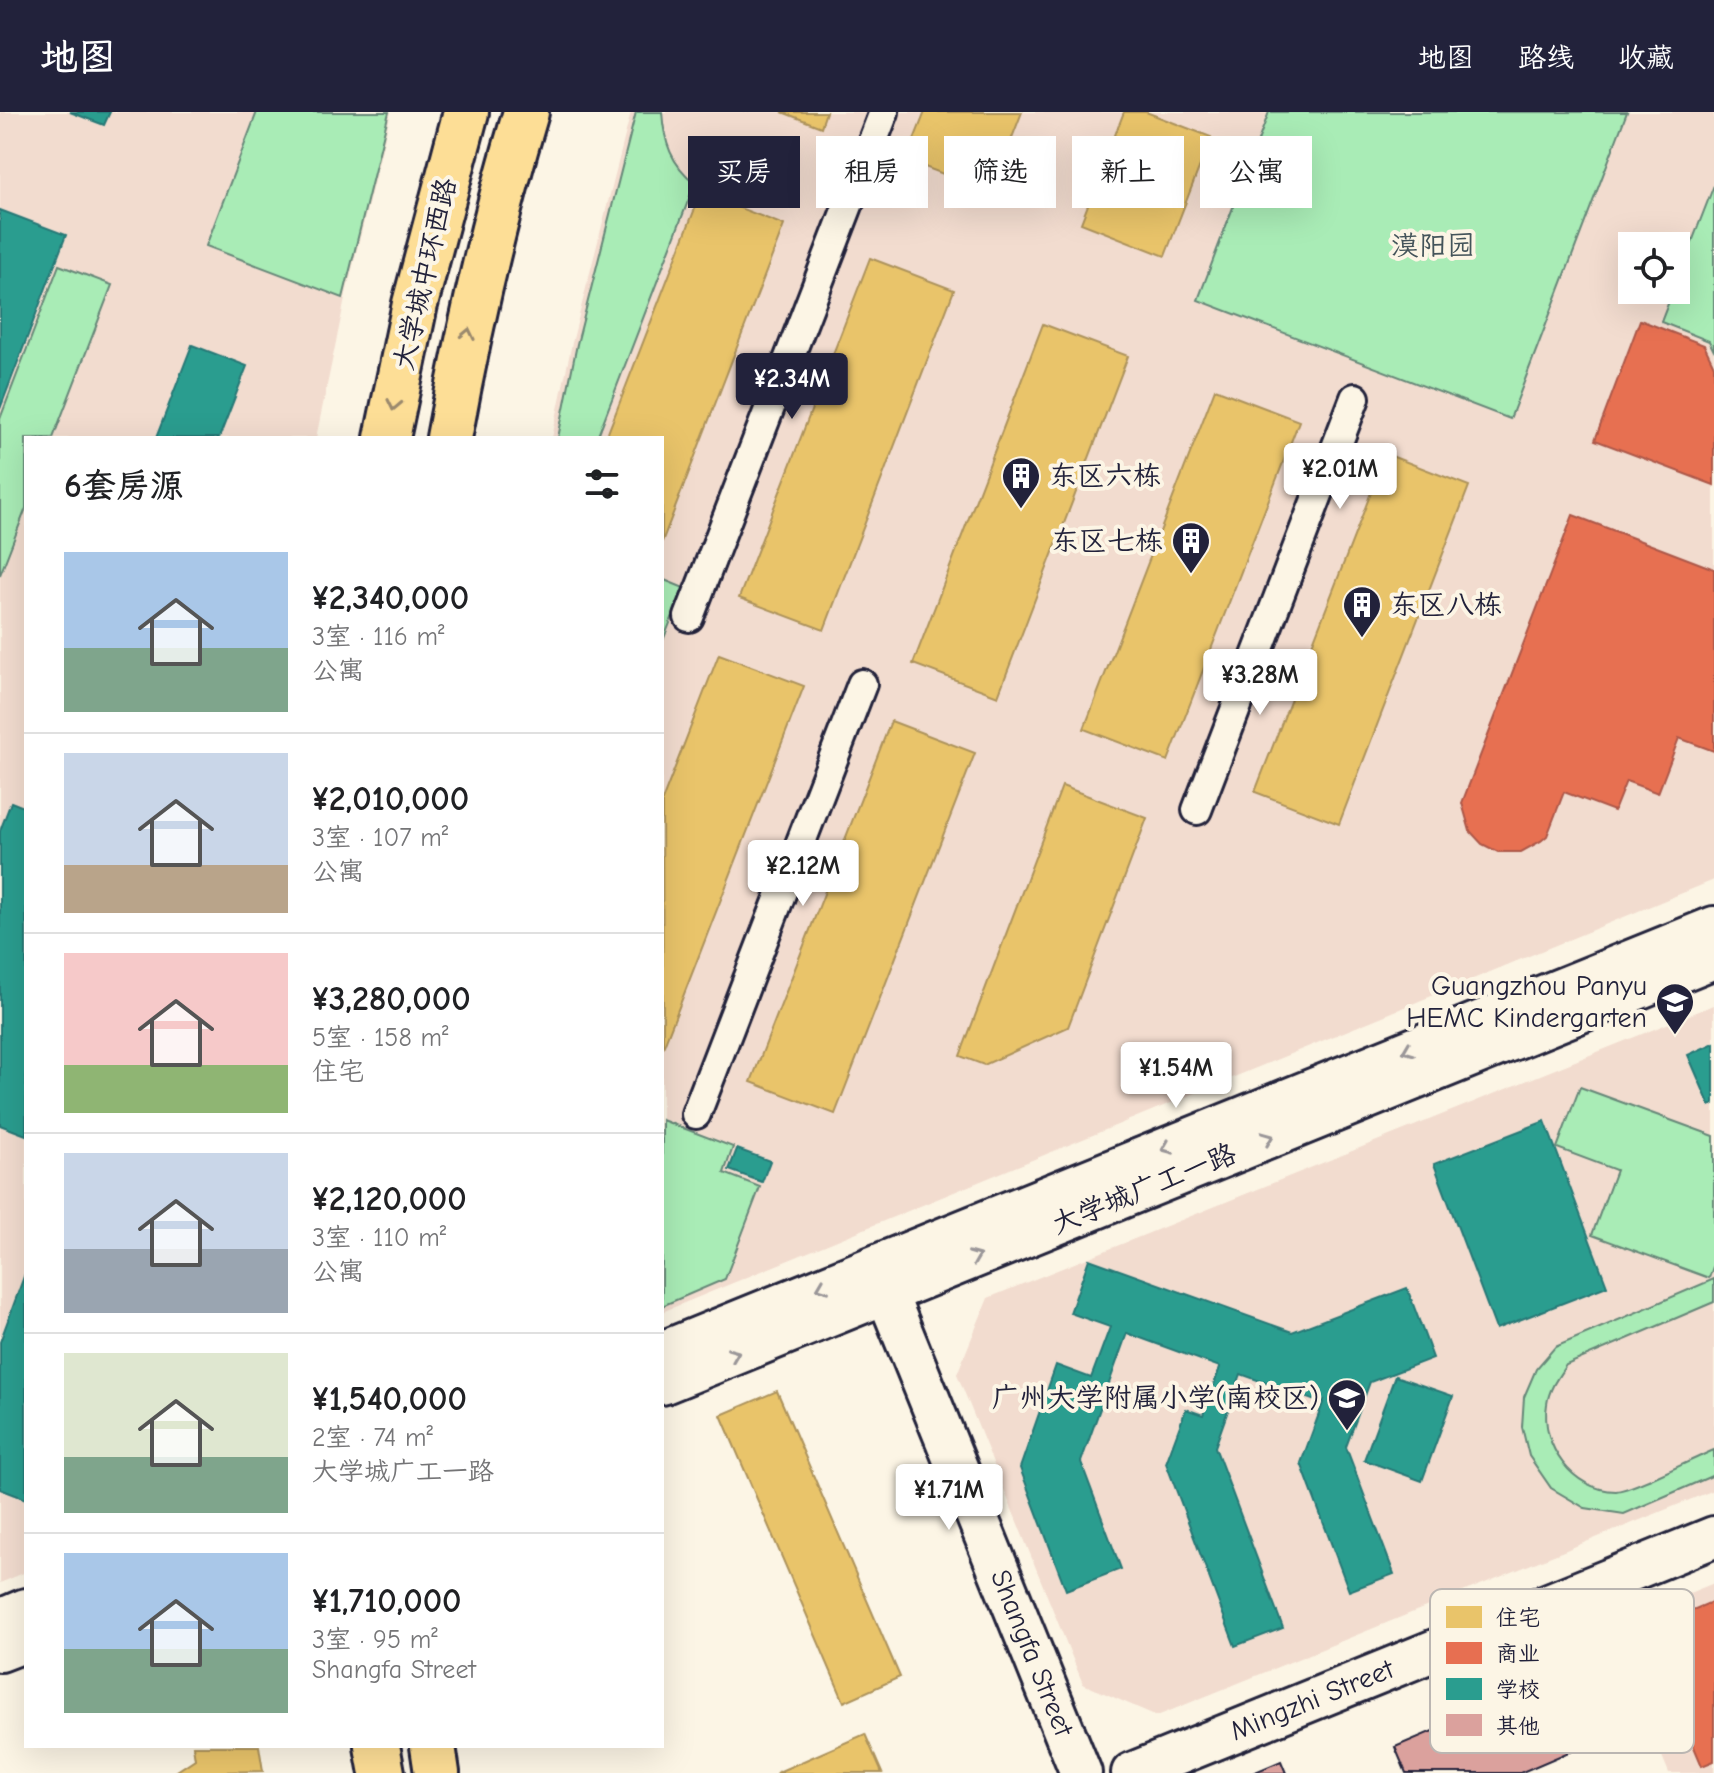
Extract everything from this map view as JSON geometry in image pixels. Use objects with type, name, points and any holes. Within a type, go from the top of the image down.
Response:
[{"type":"main road","name":"大学城中环西路","points":[[387,436],[415,304],[466,112]]},
{"type":"main road","name":"大学城中环西路","points":[[449,436],[469,331],[500,199],[526,112]]},
{"type":"main road","name":"大学城广工一路","points":[[664,1383],[881,1280],[1714,927]]},
{"type":"main road","name":"大学城广工一路","points":[[664,1351],[881,1280],[1714,958]]},
{"type":"main road","name":"Shangfa Street","points":[[881,1280],[1081,1773]]},
{"type":"main road","name":"Mingzhi Street","points":[[1586,1589],[1714,1537]]},
{"type":"main road","points":[[0,1620],[24,1610]]},
{"type":"main road","points":[[0,1651],[24,1642]]},
{"type":"main road","name":"Mingzhi Street","points":[[1132,1773],[1430,1652]]},
{"type":"main road","points":[[377,1748],[382,1773]]},
{"type":"main road","points":[[433,1748],[437,1773]]},
{"type":"street","points":[[689,617],[884,112]]},
{"type":"street","points":[[1197,810],[1355,398]]},
{"type":"street","points":[[696,1114],[862,684]]},
{"type":"shaded area","points":[[0,112],[391,112],[346,294],[316,436],[24,436],[24,1573],[0,1583]]},
{"type":"shaded area","points":[[631,112],[1714,112],[1714,880],[664,1311],[664,436],[552,436],[572,343]]},
{"type":"shaded area","name":"广州大学附属小学(南校区)","points":[[1714,1005],[1714,1490],[1470,1589],[1430,1589],[1430,1605],[1157,1716],[1083,1684],[957,1374],[988,1298]]},
{"type":"shaded area","points":[[1714,1583],[1714,1773],[1669,1773],[1661,1753],[1694,1753],[1694,1591]]},
{"type":"green space","points":[[257,112],[389,112],[343,298],[206,246]]},
{"type":"green space","points":[[636,112],[662,112],[670,152],[688,177],[688,201],[598,436],[558,436],[577,344]]},
{"type":"green space","name":"漠阳园","points":[[1269,112],[1627,112],[1510,419],[1198,300],[1233,208],[1312,208],[1312,136],[1260,136]]},
{"type":"green space","points":[[1714,185],[1714,351],[1709,341],[1661,322],[1668,304],[1690,304],[1690,247]]},
{"type":"green space","points":[[59,265],[112,285],[54,436],[24,436],[24,513],[0,575],[0,419]]},
{"type":"green space","points":[[664,580],[684,588],[664,638]]},
{"type":"green space","points":[[1580,1087],[1714,1136],[1714,1264],[1709,1278],[1592,1235],[1616,1170],[1557,1148]]},
{"type":"green space","points":[[664,1121],[733,1147],[724,1173],[760,1187],[725,1279],[664,1305]]},
{"type":"green space","points":[[1714,1279],[1714,1302],[1566,1365],[1550,1393],[1546,1420],[1554,1450],[1563,1463],[1573,1474],[1600,1489],[1624,1489],[1714,1450],[1714,1475],[1624,1514],[1585,1508],[1551,1488],[1529,1456],[1522,1427],[1524,1397],[1536,1369],[1555,1347]]},
{"type":"building: 住宅","points":[[782,112],[826,112],[821,127]]},
{"type":"building: 住宅","points":[[925,112],[1022,112],[1013,136],[944,136],[944,174],[928,168],[928,136],[916,136]]},
{"type":"building: 住宅","points":[[1124,112],[1146,112],[1208,136],[1200,136],[1200,165],[1184,207],[1184,136],[1115,136]]},
{"type":"building: 住宅","points":[[695,208],[740,208],[784,225],[664,537],[664,436],[607,436]]},
{"type":"building: 住宅","points":[[1087,208],[1184,208],[1165,256],[1081,223]]},
{"type":"building: 住宅","points":[[870,258],[954,290],[824,630],[739,598]]},
{"type":"building: 住宅","name":"东区六栋","points":[[1043,324],[1128,356],[998,696],[913,664]]},
{"type":"building: 住宅","name":"东区七栋","points":[[1215,389],[1299,421],[1168,761],[1084,729]]},
{"type":"building: 住宅","name":"东区八栋","points":[[1386,454],[1469,486],[1339,824],[1255,792]]},
{"type":"building: 住宅","points":[[719,654],[804,686],[664,1045],[664,796]]},
{"type":"building: 住宅","points":[[891,721],[975,753],[835,1114],[751,1082]]},
{"type":"building: 住宅","points":[[1062,786],[1147,818],[1068,1027],[984,1065],[960,1056]]},
{"type":"building: 住宅","points":[[777,1391],[900,1677],[844,1702],[721,1415]]},
{"type":"building: 住宅","points":[[865,1734],[882,1773],[776,1773]]},
{"type":"building: 住宅","points":[[193,1748],[259,1748],[263,1771],[174,1773],[195,1759]]},
{"type":"building: 商业","points":[[1640,320],[1704,345],[1714,366],[1714,485],[1595,440]]},
{"type":"building: 商业","points":[[1573,515],[1714,569],[1714,751],[1679,738],[1658,793],[1626,781],[1614,811],[1564,792],[1547,836],[1521,852],[1498,852],[1482,844],[1470,831],[1462,803]]},
{"type":"building: 商业","points":[[1714,1601],[1714,1761],[1702,1766],[1694,1747],[1694,1609]]},
{"type":"building: 学校","points":[[70,112],[110,112],[104,125]]},
{"type":"building: 学校","points":[[0,210],[66,235],[0,409]]},
{"type":"building: 学校","points":[[192,345],[247,366],[220,436],[157,436]]},
{"type":"building: 学校","points":[[11,802],[24,807],[24,1134],[0,1125],[0,831]]},
{"type":"building: 学校","points":[[1714,1043],[1714,1104],[1710,1106],[1688,1055]]},
{"type":"building: 学校","points":[[1545,1121],[1607,1286],[1496,1329],[1434,1164]]},
{"type":"building: 学校","points":[[737,1149],[770,1161],[762,1182],[729,1170]]},
{"type":"building: 学校","points":[[1089,1259],[1292,1332],[1407,1288],[1433,1358],[1370,1382],[1346,1447],[1394,1574],[1349,1591],[1301,1463],[1324,1400],[1318,1402],[1241,1374],[1215,1447],[1283,1628],[1235,1646],[1166,1463],[1186,1409],[1203,1415],[1220,1367],[1127,1333],[1081,1462],[1121,1569],[1066,1590],[1020,1468],[1056,1365],[1091,1378],[1110,1327],[1070,1313]]},
{"type":"building: 学校","points":[[24,1276],[24,1498],[0,1489],[0,1342]]},
{"type":"building: 学校","points":[[1395,1376],[1453,1396],[1422,1481],[1364,1460]]},
{"type":"building: 其他","points":[[1430,1732],[1430,1753],[1567,1753],[1520,1773],[1406,1773],[1395,1747]]},
{"type":"building: 其他","points":[[1281,1761],[1286,1773],[1253,1773]]},
{"type":"place","name":"东区六栋","points":[[1021,510]]},
{"type":"place","name":"东区七栋","points":[[1191,575]]},
{"type":"place","name":"东区八栋","points":[[1362,639]]},
{"type":"place","name":"Guangzhou Panyu HEMC Kindergarten","points":[[1675,1036]]},
{"type":"place","name":"广州大学附属小学(南校区)","points":[[1347,1432]]}]
